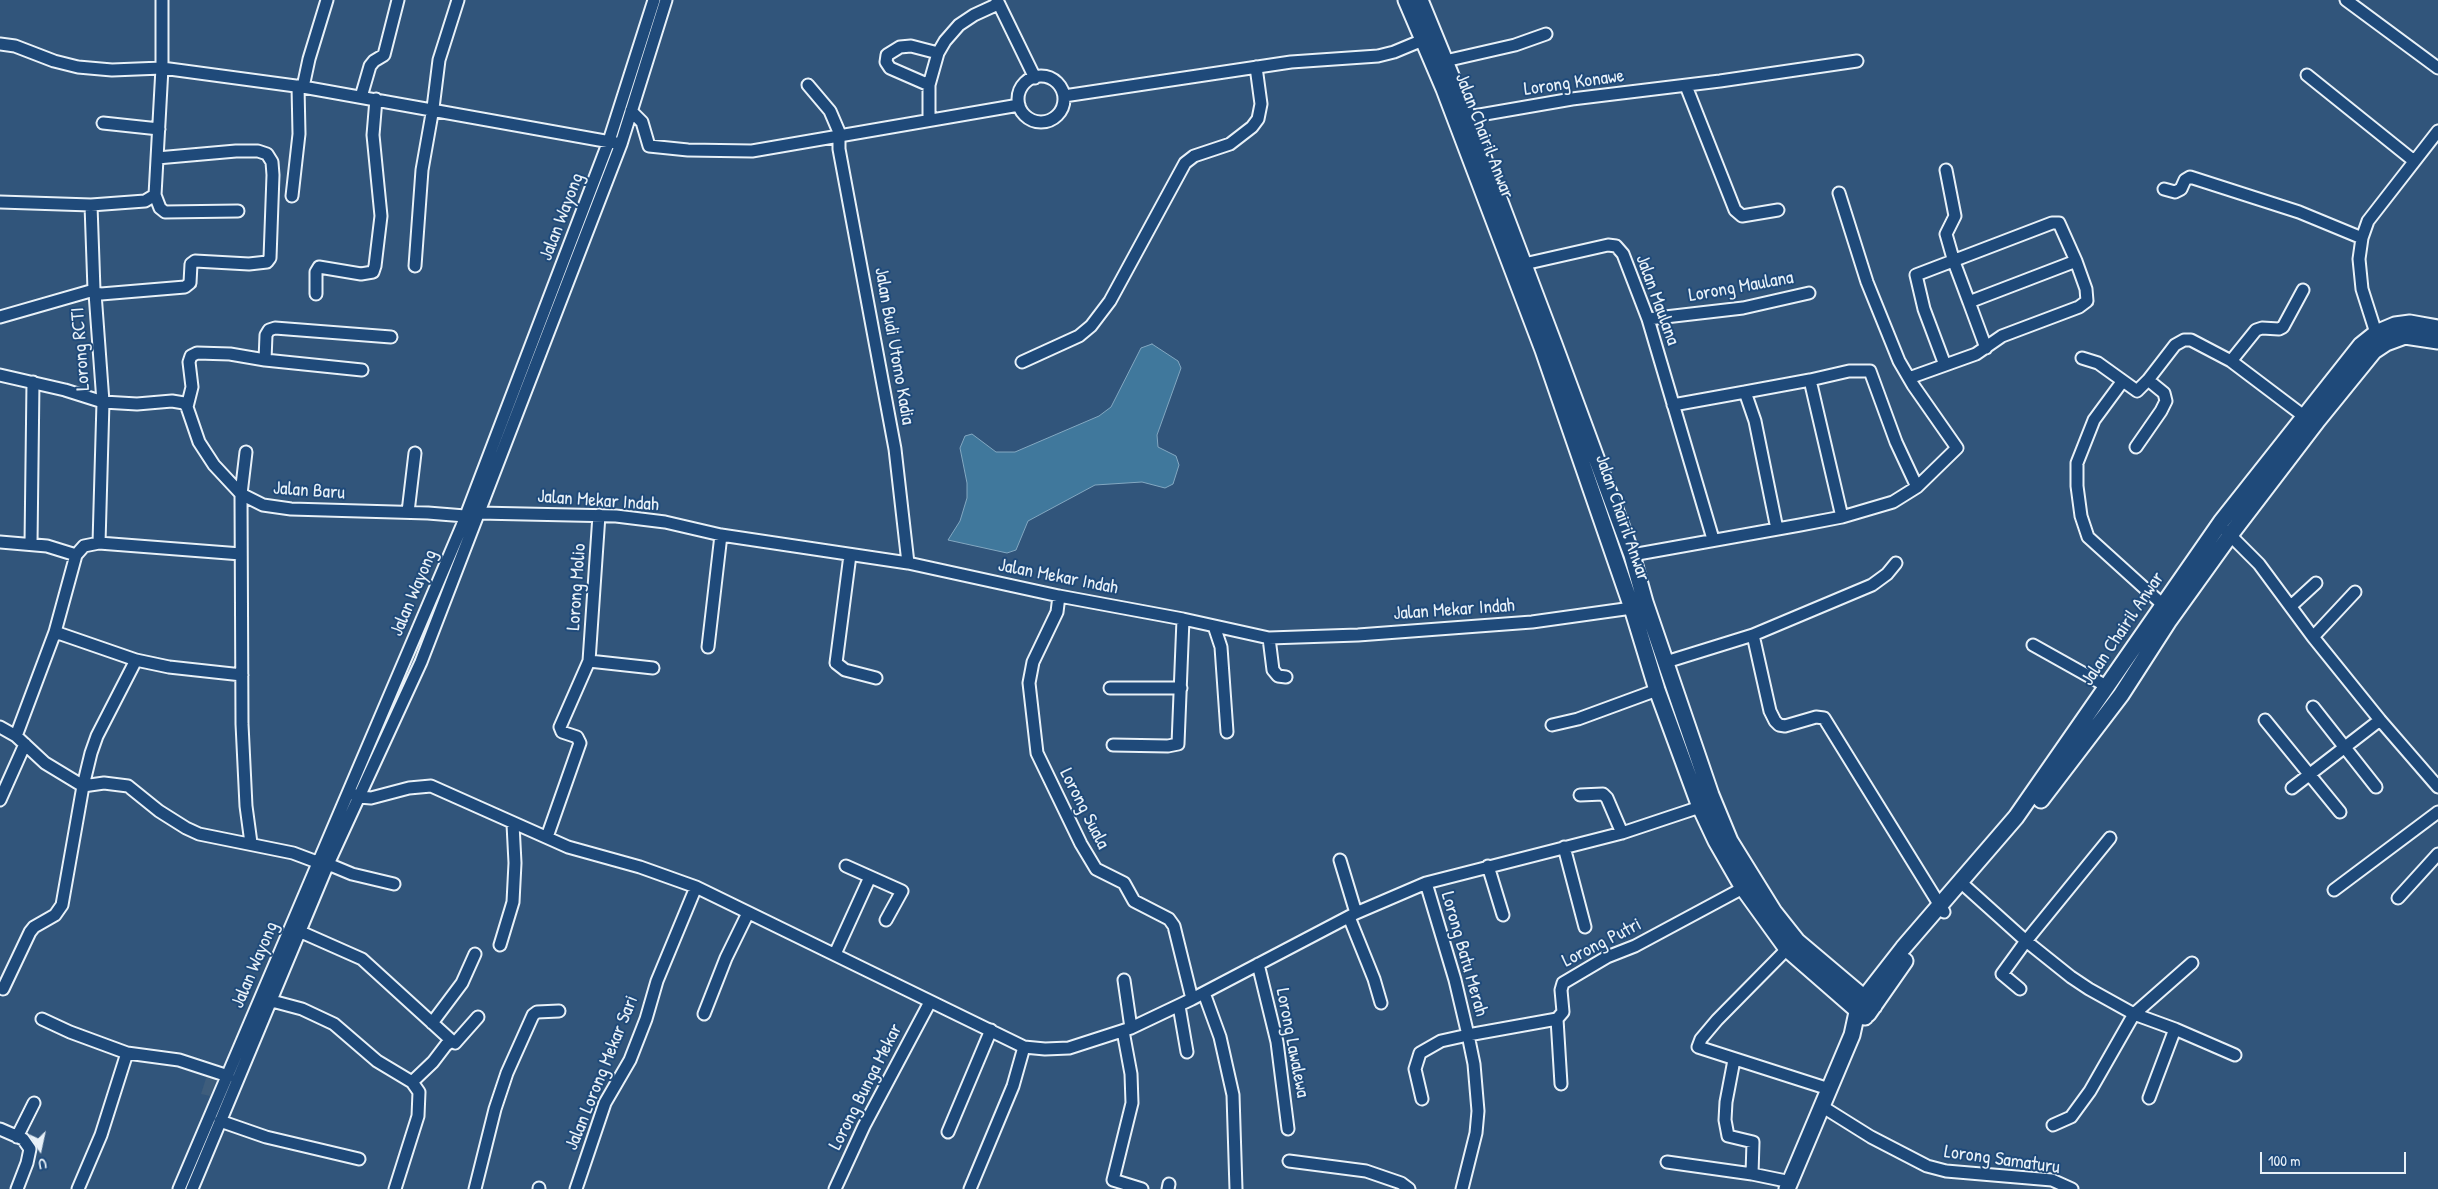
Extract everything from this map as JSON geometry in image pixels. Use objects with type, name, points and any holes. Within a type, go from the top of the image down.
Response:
[{"type":"main road","name":"Jalan Chairil Anwar","points":[[1406,0],[1445,61],[1524,264],[1604,501],[1632,608],[1657,690],[1700,807],[1716,841],[1743,888],[1787,949],[1863,1012]]},
{"type":"main road","name":"Jalan Chairil Anwar","points":[[1420,0],[1444,89],[1543,350],[1604,501],[1632,555],[1711,795],[1734,848],[1774,912],[1797,941],[1863,1012]]},
{"type":"main road","name":"Jalan Chairil Anwar","points":[[1863,1012],[1942,909],[2016,818],[2108,687],[2162,604],[2224,530],[2309,420],[2361,345],[2376,332],[2395,325],[2410,324],[2438,328]]},
{"type":"main road","name":"Jalan Chairil Anwar","points":[[2309,420],[2374,351],[2386,343],[2405,336],[2438,341]]},
{"type":"main road","name":"Jalan Chairil Anwar","points":[[1942,909],[1966,887],[2020,827],[2121,695],[2224,530]]},
{"type":"main road","points":[[1789,1186],[1863,1012]]},
{"type":"street","points":[[162,0],[162,68],[155,195],[160,208],[165,212],[238,211]]},
{"type":"street","points":[[292,196],[299,134],[301,87],[327,0]]},
{"type":"street","points":[[361,97],[370,66],[384,55],[398,0]]},
{"type":"street","points":[[415,266],[422,170],[439,60],[458,0]]},
{"type":"street","name":"Jalan Wayong","points":[[179,1189],[283,944],[354,795],[421,662],[479,513],[615,142],[654,0]]},
{"type":"street","name":"Jalan Wayong","points":[[354,795],[406,657],[465,516],[615,142],[631,111],[666,0]]},
{"type":"street","points":[[2346,0],[2438,68]]},
{"type":"street","points":[[929,119],[929,85],[938,53],[945,40],[959,25],[997,2],[1035,78]]},
{"type":"street","points":[[1445,61],[1498,49],[1546,34]]},
{"type":"street","points":[[1064,96],[1256,67],[1378,56],[1429,38]]},
{"type":"street","points":[[0,44],[14,46],[54,61],[78,67],[112,70],[162,68],[301,87],[433,108],[615,142]]},
{"type":"street","points":[[929,85],[890,68],[886,62],[887,55],[900,47],[911,46],[938,53]]},
{"type":"street","name":"Lorong Konawe","points":[[1468,117],[1572,99],[1686,86],[1857,61]]},
{"type":"street","points":[[1022,362],[1080,336],[1091,326],[1110,301],[1176,176],[1185,163],[1194,156],[1230,144],[1252,127],[1258,119],[1261,104],[1256,67]]},
{"type":"street","points":[[2306,75],[2414,161]]},
{"type":"street","points":[[1035,78],[1050,78],[1062,88],[1064,96],[1060,113],[1046,122],[1034,121],[1025,115],[1019,105],[1021,88],[1035,78]]},
{"type":"street","name":"Jalan Budi Utomo Kadia","points":[[808,85],[830,111],[838,126],[895,449],[908,562]]},
{"type":"street","points":[[1686,86],[1735,210],[1742,216],[1778,210]]},
{"type":"street","points":[[316,294],[316,272],[319,267],[361,274],[373,272],[375,266],[380,216],[373,135],[376,99]]},
{"type":"street","points":[[631,111],[642,122],[649,146],[688,150],[752,151],[839,138],[929,119],[1019,105]]},
{"type":"street","points":[[103,123],[159,129]]},
{"type":"street","points":[[2376,332],[2362,289],[2358,259],[2362,238],[2368,221],[2438,131]]},
{"type":"street","points":[[0,317],[94,292],[185,286],[190,283],[191,264],[195,261],[249,264],[267,262],[270,258],[273,175],[272,162],[267,154],[258,151],[236,151],[157,158]]},
{"type":"street","points":[[1946,170],[1955,211],[1954,220],[1946,234],[1954,262],[1986,348]]},
{"type":"street","points":[[2164,189],[2176,192],[2182,189],[2185,180],[2190,176],[2298,212],[2362,238]]},
{"type":"street","points":[[1632,555],[1842,517],[1893,502],[1917,488],[1957,448],[1899,361],[1867,282],[1839,193]]},
{"type":"street","points":[[0,202],[90,205],[145,201],[155,195]]},
{"type":"street","name":"Lorong RCTI","points":[[90,205],[94,292],[103,402],[99,543]]},
{"type":"street","points":[[1909,378],[1976,354],[2002,336],[2079,307],[2086,302],[2086,289],[2060,225],[2055,222],[1954,262],[1918,273],[1915,277],[1924,309],[1945,365]]},
{"type":"street","name":"Jalan Maulana","points":[[1524,264],[1608,245],[1616,246],[1623,254],[1648,319],[1713,539]]},
{"type":"street","points":[[1969,302],[2076,261]]},
{"type":"street","points":[[2230,361],[2256,330],[2262,328],[2279,329],[2283,327],[2303,290]]},
{"type":"street","name":"Lorong Maulana","points":[[1648,319],[1742,308],[1809,293]]},
{"type":"street","points":[[265,360],[266,335],[269,330],[275,328],[391,337]]},
{"type":"street","points":[[2082,358],[2098,363],[2137,391],[2175,345],[2184,340],[2199,342],[2230,361],[2309,420]]},
{"type":"street","points":[[187,407],[192,387],[189,362],[191,356],[206,352],[362,370]]},
{"type":"street","points":[[1673,405],[1849,371],[1870,371],[1896,442],[1917,488]]},
{"type":"street","points":[[0,375],[33,382],[103,402],[137,404],[172,401],[184,403],[187,407]]},
{"type":"street","points":[[1810,380],[1842,517]]},
{"type":"street","points":[[2136,447],[2166,401],[2164,393],[2148,380]]},
{"type":"street","points":[[31,544],[33,382]]},
{"type":"street","points":[[2122,382],[2094,420],[2077,463],[2077,486],[2081,516],[2088,537],[2092,542],[2162,604]]},
{"type":"street","points":[[1745,392],[1755,421],[1778,529]]},
{"type":"street","name":"Jalan Baru","points":[[187,407],[204,451],[214,465],[241,494],[263,505],[275,508],[408,512],[465,516]]},
{"type":"street","points":[[246,452],[241,494],[242,675],[246,806],[251,843]]},
{"type":"street","points":[[408,512],[414,452]]},
{"type":"street","name":"Jalan Mekar Indah","points":[[479,513],[599,515],[664,522],[720,535],[908,562],[1059,596],[1183,619],[1269,638],[1358,635],[1532,622],[1632,608]]},
{"type":"street","name":"Lorong Molio","points":[[547,837],[580,743],[577,737],[562,732],[560,727],[588,661],[599,515]]},
{"type":"street","points":[[2224,530],[2259,564],[2380,720],[2438,787]]},
{"type":"street","points":[[708,647],[720,535]]},
{"type":"street","points":[[0,542],[31,544],[66,551],[76,555]]},
{"type":"street","points":[[16,736],[55,632],[76,555],[84,546],[99,543],[241,554]]},
{"type":"street","points":[[850,555],[836,662],[845,670],[876,678]]},
{"type":"street","points":[[1666,662],[1753,635],[1872,585],[1887,574],[1896,563]]},
{"type":"street","points":[[2291,606],[2316,583]]},
{"type":"street","points":[[2313,636],[2354,592]]},
{"type":"street","name":"Lorong Suala","points":[[1059,596],[1056,612],[1034,662],[1029,683],[1037,752],[1096,869],[1124,883],[1134,901],[1169,920],[1174,926],[1192,999]]},
{"type":"street","points":[[1113,745],[1168,746],[1178,744],[1183,619]]},
{"type":"street","points":[[1214,626],[1221,647],[1227,732]]},
{"type":"street","points":[[55,632],[136,660],[170,667],[242,675]]},
{"type":"street","points":[[1753,635],[1770,711],[1775,721],[1779,725],[1785,726],[1816,717],[1824,718],[1942,909]]},
{"type":"street","points":[[1269,638],[1273,670],[1278,676],[1286,677]]},
{"type":"street","points":[[2033,645],[2108,687]]},
{"type":"street","points":[[406,657],[421,662]]},
{"type":"street","points":[[3,989],[34,926],[55,915],[62,905],[83,786],[96,736],[136,660]]},
{"type":"street","points":[[588,661],[653,668]]},
{"type":"street","points":[[1110,688],[1181,688]]},
{"type":"street","points":[[1552,725],[1578,719],[1657,690]]},
{"type":"street","points":[[2313,707],[2376,787]]},
{"type":"street","points":[[2266,720],[2340,812]]},
{"type":"street","points":[[2292,788],[2380,720]]},
{"type":"street","points":[[0,727],[16,736],[46,763],[83,786],[104,783],[128,786],[159,811],[199,834],[251,843],[322,863],[352,874],[394,884]]},
{"type":"street","points":[[0,800],[25,744]]},
{"type":"street","points":[[354,795],[375,797],[409,788],[431,786],[568,847],[649,870],[696,887],[991,1030],[1024,1048],[1069,1048],[1127,1029],[1179,1006],[1352,915],[1426,883],[1622,833],[1700,807]]},
{"type":"street","points":[[1580,795],[1602,794],[1607,798],[1622,833]]},
{"type":"street","points":[[2334,890],[2438,812]]},
{"type":"street","points":[[500,945],[513,902],[515,863],[513,824]]},
{"type":"street","points":[[2020,989],[2002,974],[2026,941],[2110,838]]},
{"type":"street","points":[[1564,847],[1585,928]]},
{"type":"street","points":[[2398,898],[2438,854]]},
{"type":"street","points":[[1340,860],[1352,915],[1374,979],[1380,1003]]},
{"type":"street","name":"Jalan Wayong","points":[[192,1189],[301,932],[322,863]]},
{"type":"street","points":[[846,866],[902,891],[886,920]]},
{"type":"street","points":[[1488,866],[1503,915]]},
{"type":"street","points":[[835,954],[870,877]]},
{"type":"street","name":"Lorong Batu Merah","points":[[1426,883],[1455,980],[1474,1064],[1478,1111],[1476,1133],[1462,1189]]},
{"type":"street","name":"Jalan Lorong Mekar Sari","points":[[576,1189],[605,1103],[630,1060],[646,1019],[660,972],[696,887]]},
{"type":"street","points":[[1966,887],[2026,941],[2071,977],[2134,1014],[2235,1055]]},
{"type":"street","name":"Lorong Putri","points":[[1557,1018],[1563,1012],[1561,990],[1563,983],[1607,957],[1635,946],[1743,888]]},
{"type":"street","points":[[704,1014],[726,958],[748,913]]},
{"type":"street","points":[[301,932],[362,959],[452,1041]]},
{"type":"street","points":[[283,944],[294,949]]},
{"type":"street","points":[[1787,949],[1717,1020],[1698,1046],[1699,1048],[1734,1060],[1829,1089]]},
{"type":"street","points":[[432,1023],[462,984],[475,954]]},
{"type":"street","points":[[2052,1125],[2071,1117],[2086,1097],[2134,1014],[2192,963]]},
{"type":"street","name":"Lorong Lawalewa","points":[[1258,964],[1277,1042],[1288,1129]]},
{"type":"street","points":[[1124,980],[1133,1090],[1130,1115],[1113,1180],[1142,1189]]},
{"type":"street","points":[[1204,993],[1220,1037],[1232,1095],[1236,1189]]},
{"type":"street","points":[[272,1001],[302,1010],[334,1024],[377,1061],[412,1082],[419,1092],[418,1116],[395,1189]]},
{"type":"street","name":"Lorong Bunga Mekar","points":[[835,1189],[864,1126],[930,1002]]},
{"type":"street","points":[[1179,1006],[1187,1052]]},
{"type":"street","points":[[476,1189],[495,1109],[507,1073],[532,1016],[537,1012],[560,1011]]},
{"type":"street","points":[[412,1082],[433,1062],[446,1045],[452,1041],[455,1043],[478,1017]]},
{"type":"street","points":[[1468,1035],[1557,1018],[1561,1084]]},
{"type":"street","points":[[42,1019],[70,1032],[127,1053],[180,1060],[228,1076]]},
{"type":"street","points":[[2149,1098],[2174,1029]]},
{"type":"street","points":[[948,1132],[991,1030]]},
{"type":"street","name":"Lorong Batu Merah","points":[[1422,1099],[1415,1069],[1420,1053],[1441,1041],[1468,1035]]},
{"type":"street","points":[[970,1189],[1013,1086],[1024,1048]]},
{"type":"street","points":[[78,1189],[101,1135],[127,1053]]},
{"type":"street","points":[[1734,1060],[1726,1102],[1726,1131],[1730,1137],[1753,1142],[1752,1174]]},
{"type":"street","points":[[16,1137],[34,1103]]},
{"type":"street","name":"Lorong Samaturu","points":[[1823,1107],[1871,1137],[1927,1166],[1946,1171],[2052,1180],[2072,1189]]},
{"type":"street","points":[[220,1121],[266,1137],[359,1159]]},
{"type":"street","points":[[0,1129],[27,1142],[30,1149],[17,1189]]},
{"type":"street","points":[[1289,1161],[1366,1171],[1401,1183],[1409,1189]]},
{"type":"street","points":[[1667,1162],[1752,1174],[1789,1186]]},
{"type":"shaded area","points":[[1152,344],[1178,361],[1181,368],[1157,435],[1158,447],[1176,456],[1179,465],[1173,484],[1165,488],[1142,482],[1095,485],[1028,521],[1016,550],[1007,553],[948,540],[960,521],[967,498],[967,483],[960,448],[965,436],[972,434],[996,452],[1015,452],[1099,416],[1111,407],[1141,348]]},
{"type":"shaded area","points":[[208,1072],[218,1076],[210,1096],[201,1094]]}]
